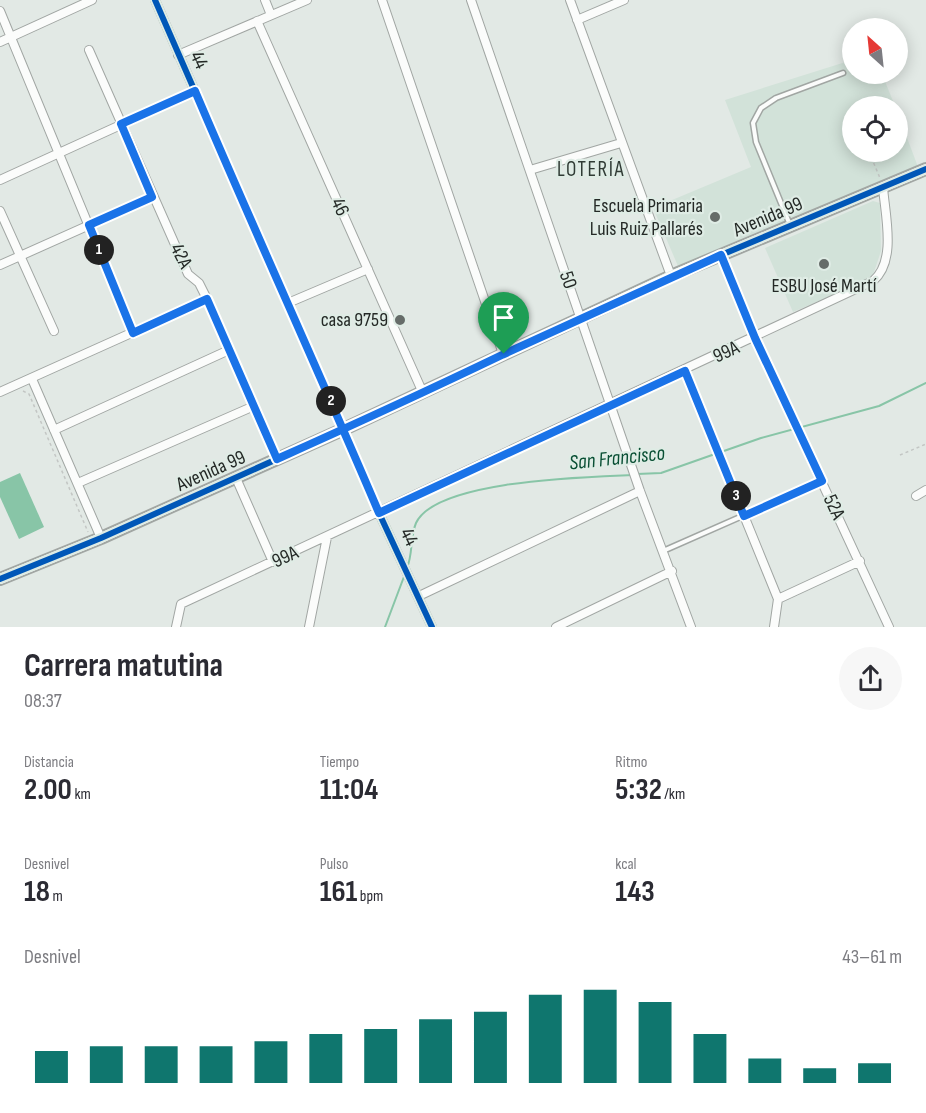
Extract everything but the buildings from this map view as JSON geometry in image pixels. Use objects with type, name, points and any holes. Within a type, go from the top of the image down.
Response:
[{"type":"street","points":[[0,42],[92,0]]},
{"type":"street","name":"44","points":[[155,0],[379,513],[432,627]]},
{"type":"street","points":[[265,0],[271,15]]},
{"type":"street","points":[[178,55],[307,0]]},
{"type":"street","points":[[382,0],[504,354]]},
{"type":"street","name":"50","points":[[471,0],[636,480],[672,571],[691,627]]},
{"type":"street","points":[[570,0],[671,276]]},
{"type":"street","points":[[577,20],[624,0]]},
{"type":"street","points":[[0,11],[133,333]]},
{"type":"street","name":"46","points":[[256,21],[423,393]]},
{"type":"street","name":"42A","points":[[89,50],[152,197],[188,274],[199,283],[207,299],[277,459]]},
{"type":"street","points":[[0,180],[195,91]]},
{"type":"street","points":[[530,170],[621,143]]},
{"type":"street","name":"Avenida 99","points":[[0,579],[236,478],[671,276],[926,169]]},
{"type":"street","name":"99A","points":[[176,627],[181,604],[685,371],[873,281],[883,273],[887,254],[883,187]]},
{"type":"street","points":[[0,265],[152,197]]},
{"type":"street","points":[[0,211],[54,331]]},
{"type":"street","name":"52A","points":[[721,255],[755,338],[889,627]]},
{"type":"street","points":[[288,303],[368,269]]},
{"type":"street","points":[[0,392],[207,299]]},
{"type":"street","points":[[54,430],[229,350]]},
{"type":"street","points":[[685,371],[778,599],[774,627]]},
{"type":"street","points":[[32,379],[78,483],[96,539]]},
{"type":"street","points":[[78,483],[254,406]]},
{"type":"street","points":[[236,478],[273,562]]},
{"type":"street","points":[[916,496],[926,490]]},
{"type":"street","points":[[419,596],[640,491]]},
{"type":"street","points":[[309,627],[327,537]]},
{"type":"street","points":[[778,599],[860,561]]},
{"type":"street","points":[[556,627],[672,571]]},
{"type":"lane","points":[[790,226],[756,142],[753,123],[761,108],[776,99],[842,74]]},
{"type":"lane","points":[[663,551],[822,481]]},
{"type":"path","points":[[873,162],[883,187]]},
{"type":"path","points":[[17,390],[29,394],[96,539]]},
{"type":"path","points":[[900,454],[926,444]]},
{"type":"shaded area","points":[[842,63],[842,84],[886,84],[891,96],[842,96],[842,162],[908,162],[908,140],[918,167],[678,266],[653,208],[751,167],[725,100]]},
{"type":"shaded area","name":"ESBU José Martí","points":[[873,201],[880,203],[881,251],[872,278],[793,312],[765,248]]},
{"type":"shaded area","points":[[20,473],[44,527],[19,539],[0,497],[0,482]]},
{"type":"waterway","name":"San Francisco","points":[[721,452],[761,438],[879,406],[926,383]]},
{"type":"waterway","name":"San Francisco","points":[[637,474],[661,473],[715,454]]},
{"type":"waterway","name":"San Francisco","points":[[407,568],[416,523],[429,509],[452,498],[481,489],[515,484],[582,477],[632,475]]},
{"type":"waterway","name":"San Francisco","points":[[385,627],[405,574]]},
{"type":"cycle path","points":[[155,0],[379,513],[432,627]]},
{"type":"cycle path","points":[[0,579],[101,538],[344,429],[671,276],[926,169]]},
{"type":"place","name":"Escuela Primaria Luis Ruiz Pallarés","points":[[715,217]]},
{"type":"place","name":"ESBU José Martí","points":[[824,264]]},
{"type":"place","name":"casa 9759","points":[[400,320]]},
{"type":"district","name":"LOTERÍA","points":[[591,169]]},
{"type":"route","points":[[504,354],[423,393],[344,429],[277,459],[207,299],[133,333],[89,225],[152,197],[121,124],[195,91],[255,232],[344,429],[379,513],[685,371],[744,516],[822,481],[755,338],[721,255],[504,354]]}]
